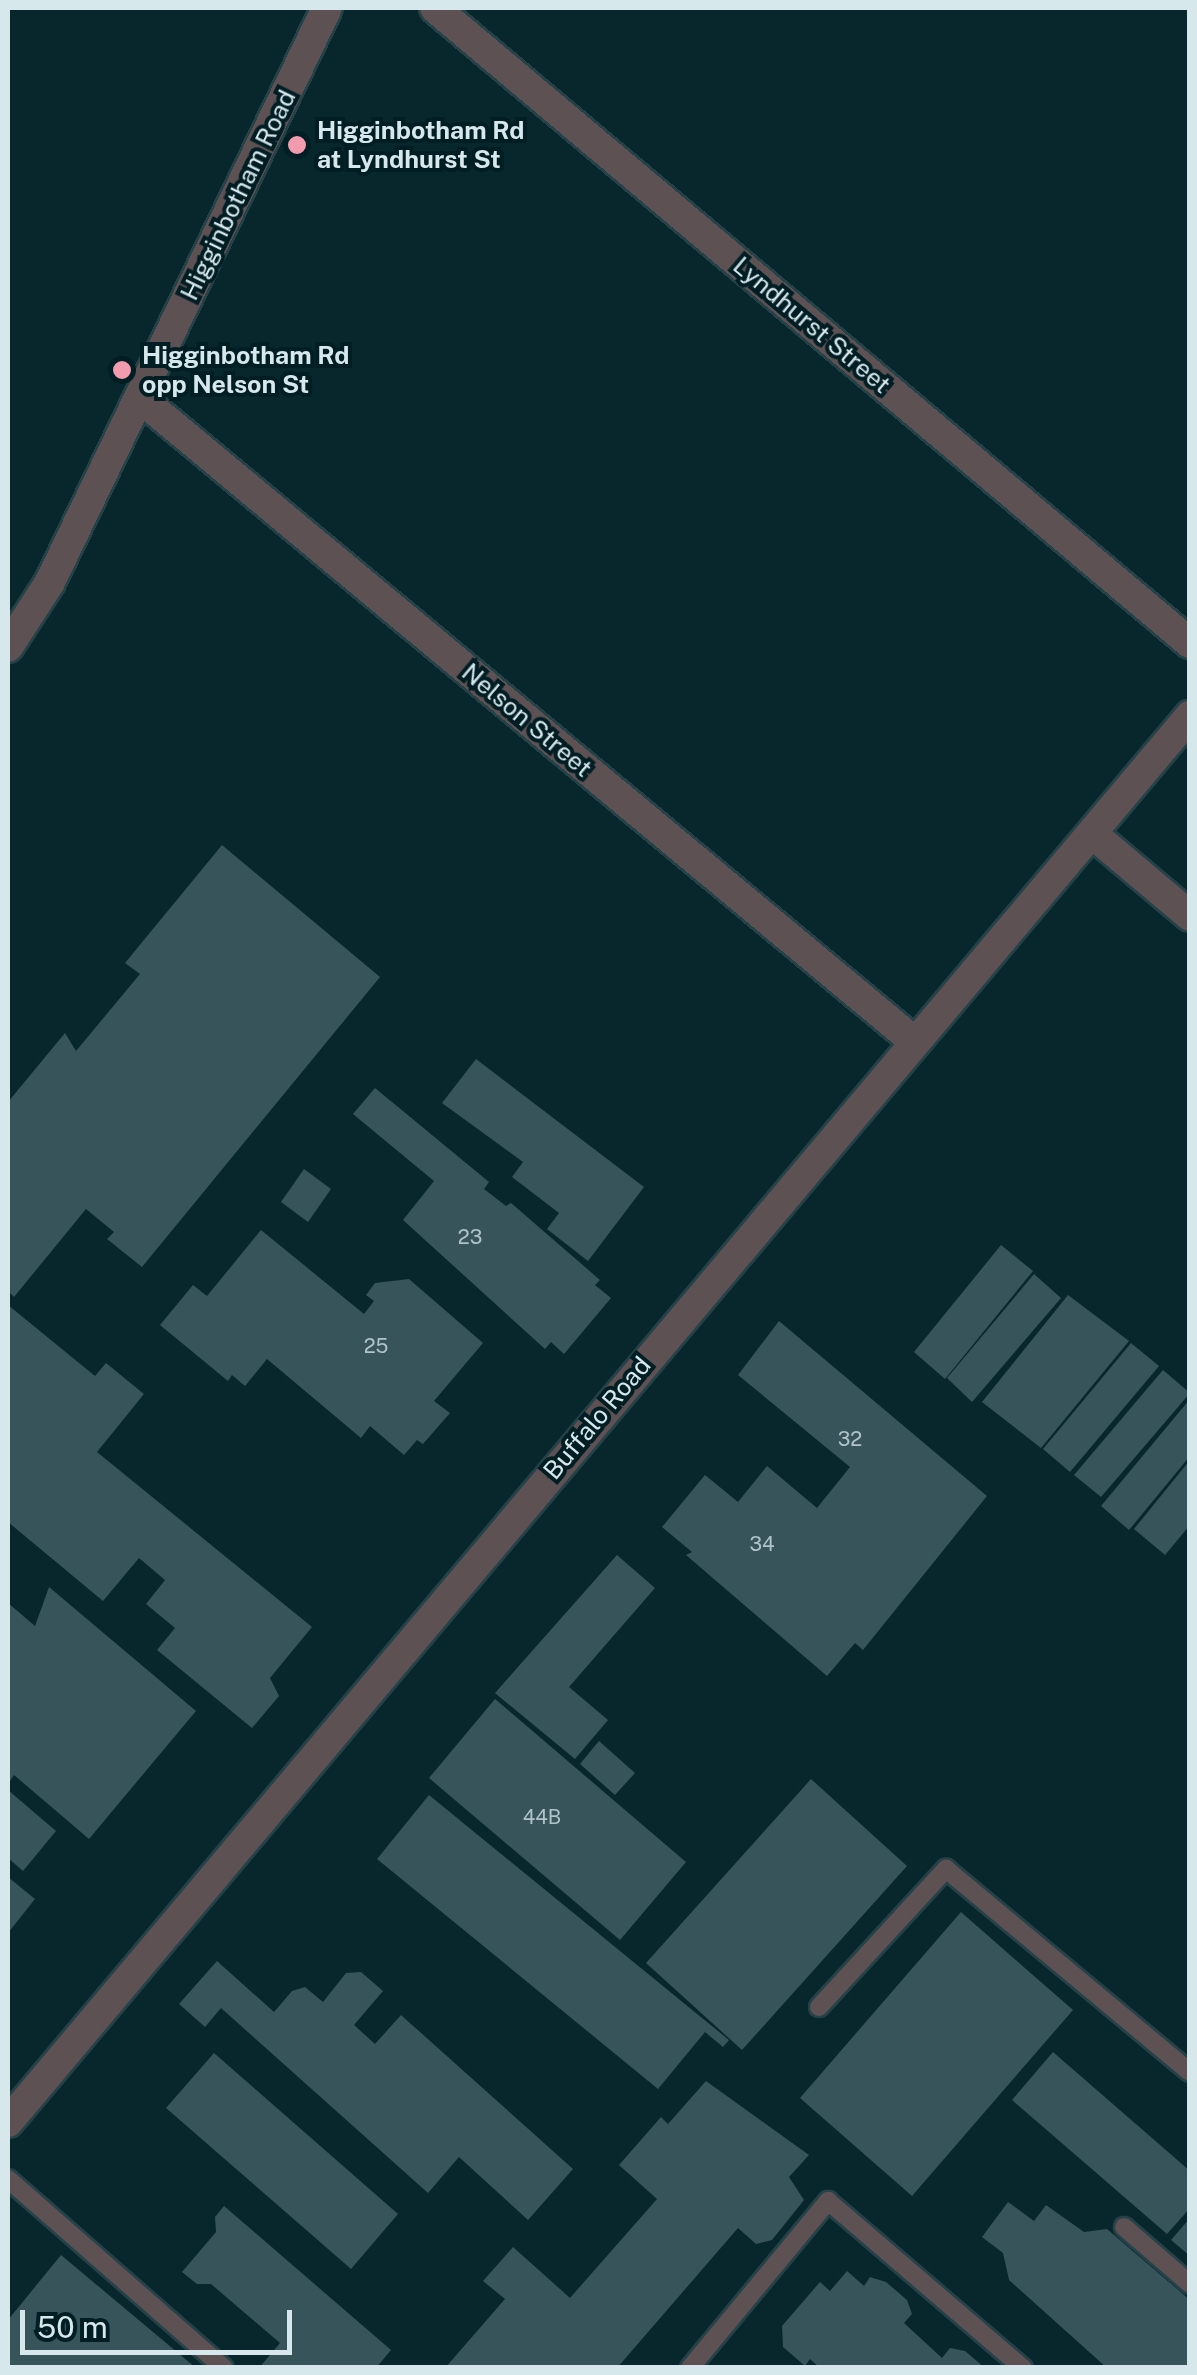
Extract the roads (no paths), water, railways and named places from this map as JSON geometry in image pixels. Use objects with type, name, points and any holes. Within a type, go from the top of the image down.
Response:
[{"type":"street","name":"Higginbotham Road","points":[[8,647],[50,582],[327,8]]},
{"type":"street","name":"Lyndhurst Street","points":[[436,8],[1190,643]]},
{"type":"street","name":"Nelson Street","points":[[140,398],[914,1042]]},
{"type":"street","name":"Buffalo Road","points":[[8,2122],[914,1042],[1095,836],[1190,716]]},
{"type":"street","points":[[1095,836],[1190,916]]},
{"type":"lane","points":[[819,2008],[946,1868],[1190,2072]]},
{"type":"lane","points":[[8,2179],[224,2368]]},
{"type":"lane","points":[[690,2368],[828,2201],[1023,2368]]},
{"type":"lane","points":[[1124,2227],[1190,2284]]},
{"type":"place","name":"Higginbotham Rd at Lyndhurst St","points":[[297,145]]},
{"type":"place","name":"Higginbotham Rd opp Nelson St","points":[[122,370]]}]
